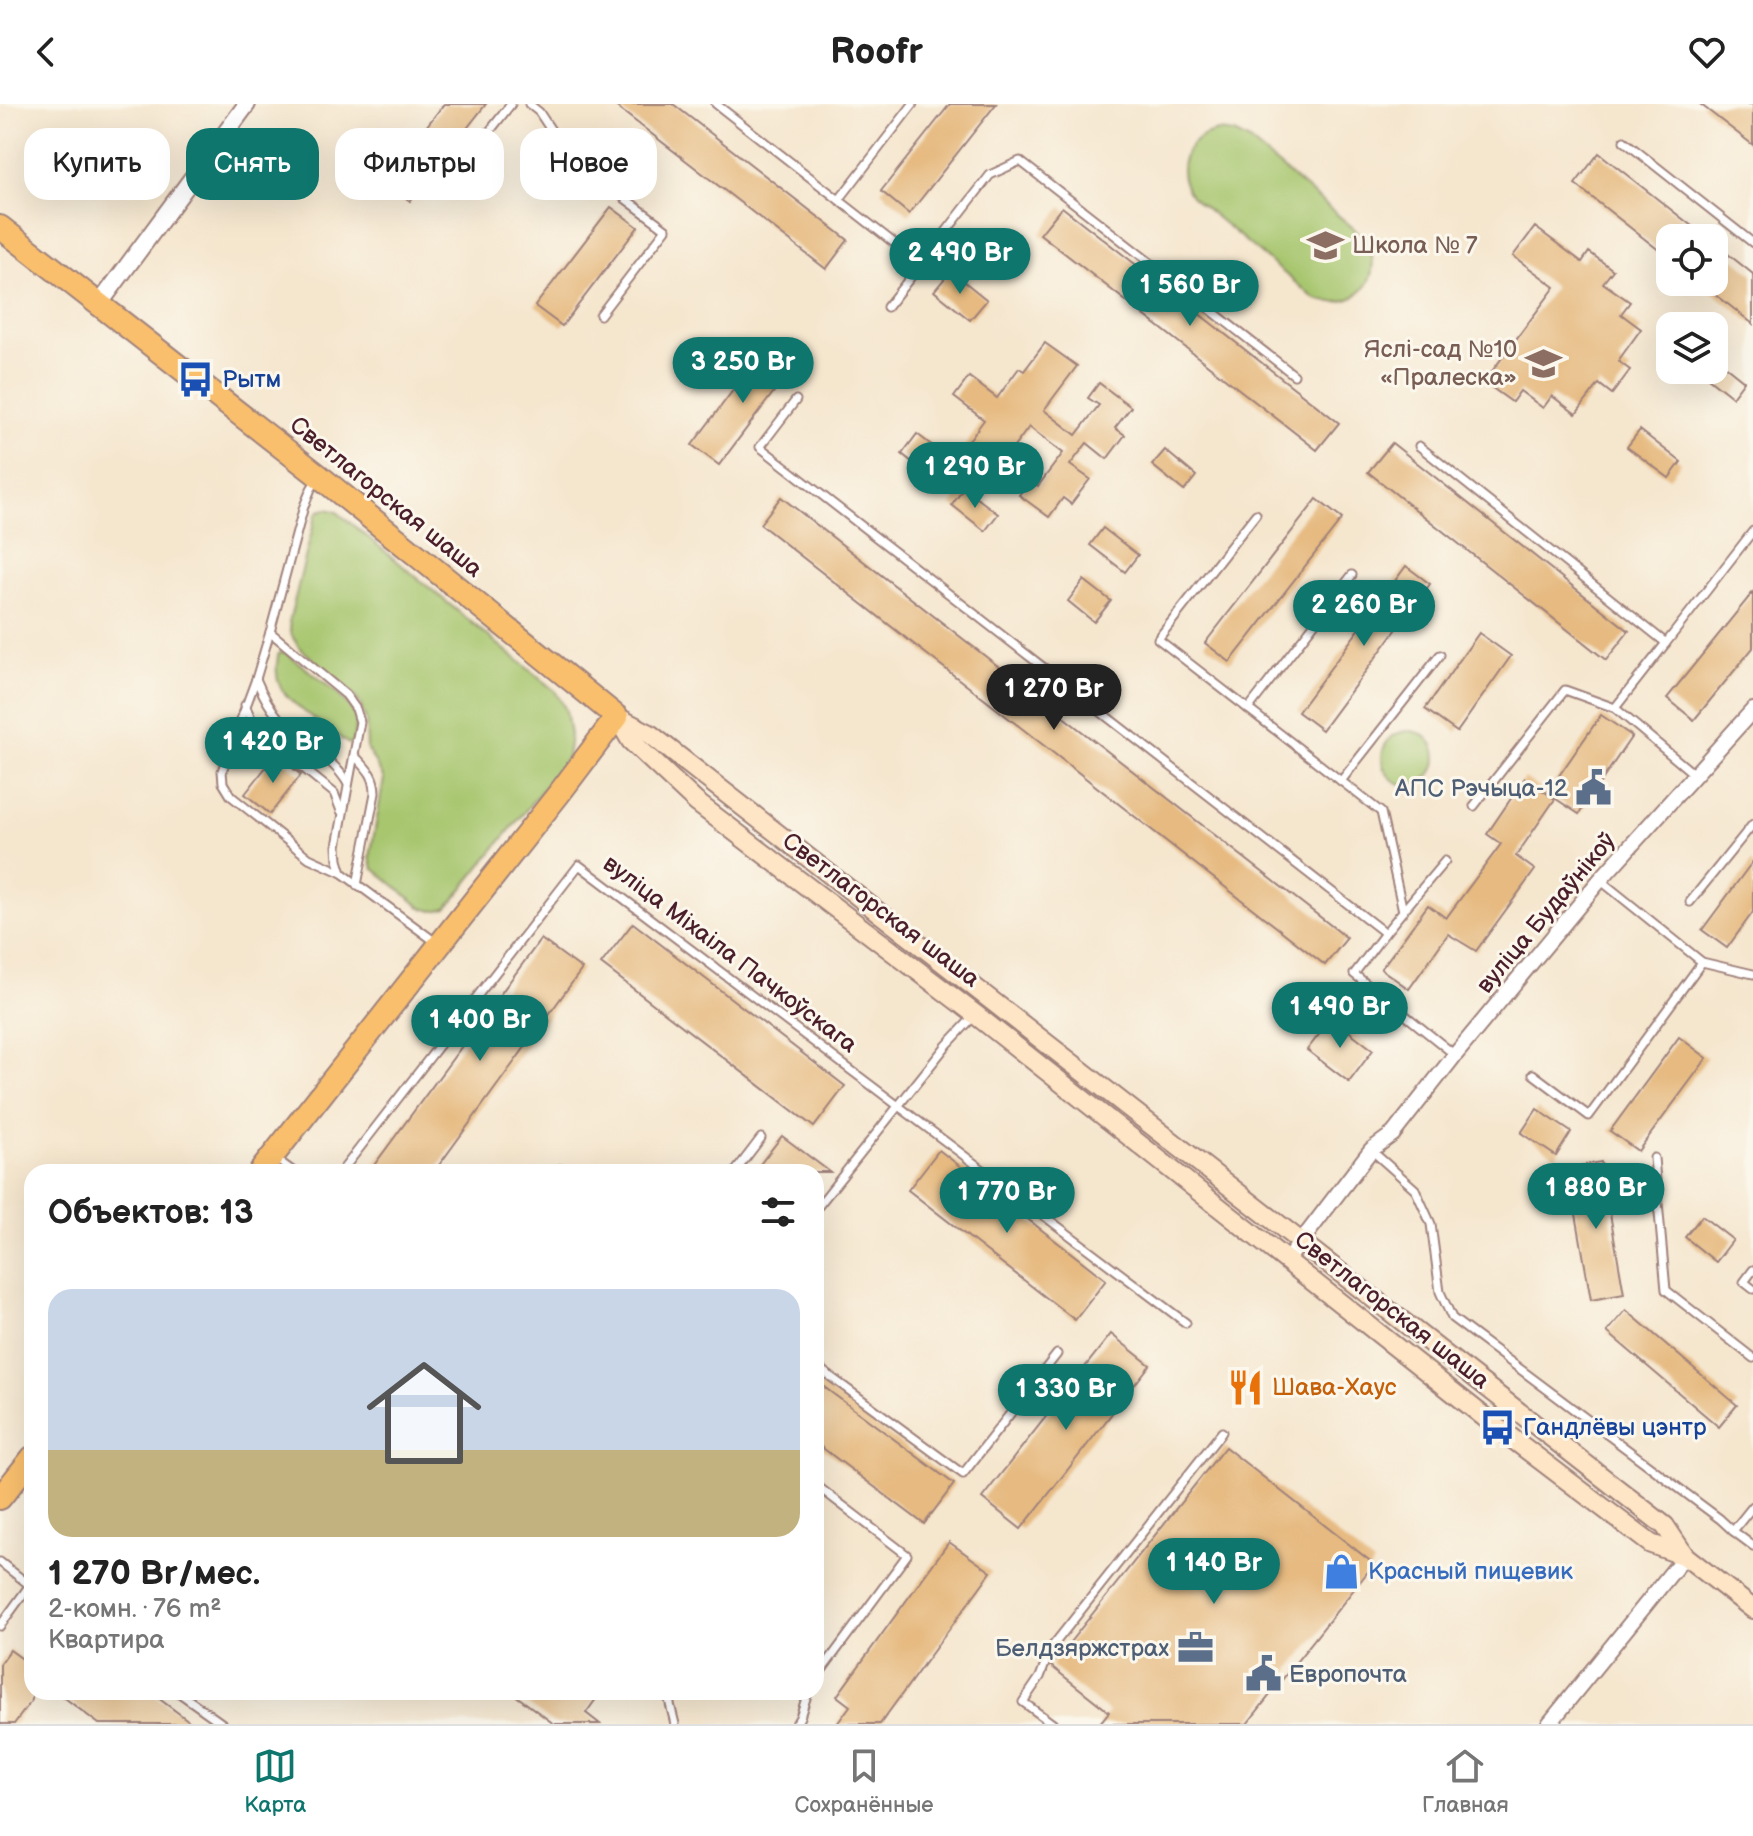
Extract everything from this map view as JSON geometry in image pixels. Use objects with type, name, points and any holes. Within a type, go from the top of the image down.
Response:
[{"type":"main road","name":"Светлагорская шаша","points":[[0,227],[319,476],[617,717],[631,741],[696,802],[976,1015],[1497,1427],[1651,1544],[1685,1556],[1753,1609]]},
{"type":"main road","points":[[267,1164],[617,717],[650,734],[1665,1526],[1685,1556]]},
{"type":"main road","points":[[0,1498],[24,1468]]},
{"type":"street","points":[[100,303],[247,104]]},
{"type":"street","name":"вуліца Будаўнікоў","points":[[1287,1260],[1371,1150],[1393,1134],[1600,880],[1753,710]]},
{"type":"street","points":[[1549,1724],[1685,1556]]},
{"type":"lane","points":[[492,128],[511,104]]},
{"type":"lane","points":[[529,104],[539,112],[568,156],[666,229],[600,315]]},
{"type":"lane","points":[[716,104],[921,264]]},
{"type":"lane","points":[[839,200],[913,104]]},
{"type":"lane","points":[[1624,141],[1753,243]]},
{"type":"lane","points":[[887,307],[990,175],[1020,161],[1294,375]]},
{"type":"lane","points":[[796,400],[760,447],[1385,933]]},
{"type":"lane","points":[[1419,446],[1666,643]]},
{"type":"lane","points":[[319,476],[304,506],[256,679],[222,771],[223,783],[231,796],[309,858],[342,873],[439,944]]},
{"type":"lane","points":[[1256,514],[1158,639],[1381,812],[1403,911]]},
{"type":"lane","points":[[1615,708],[1753,531]]},
{"type":"lane","points":[[1248,709],[1352,575]]},
{"type":"lane","points":[[270,632],[346,695],[356,709],[360,722],[337,846],[342,873]]},
{"type":"lane","points":[[1341,781],[1440,655]]},
{"type":"lane","points":[[256,679],[265,701],[279,719],[330,763],[348,785]]},
{"type":"lane","points":[[1474,806],[1565,690],[1615,708],[1695,775]]},
{"type":"lane","points":[[245,705],[254,725],[334,793],[342,813]]},
{"type":"lane","points":[[355,756],[371,772],[375,782],[357,885]]},
{"type":"lane","points":[[1690,902],[1753,824]]},
{"type":"lane","points":[[1445,861],[1354,974],[1455,1055]]},
{"type":"lane","name":"вуліца Міхаіла Пачкоўскага","points":[[347,1164],[579,865],[898,1106]]},
{"type":"lane","points":[[1600,880],[1702,962],[1753,974]]},
{"type":"lane","points":[[1533,1074],[1589,1116],[1702,962]]},
{"type":"lane","points":[[824,1199],[946,1046],[976,1015]]},
{"type":"lane","points":[[898,1106],[1186,1323]]},
{"type":"lane","points":[[741,1164],[761,1138]]},
{"type":"lane","points":[[1371,1150],[1415,1189],[1431,1224],[1440,1292],[1452,1318],[1753,1546]]},
{"type":"lane","points":[[1654,1158],[1666,1290],[1753,1358]]},
{"type":"lane","points":[[1753,1270],[1744,1282],[1753,1289]]},
{"type":"lane","points":[[824,1372],[963,1474],[1057,1354]]},
{"type":"lane","points":[[1053,1724],[1023,1702],[1040,1677],[1051,1648],[1222,1432]]},
{"type":"lane","points":[[824,1491],[907,1555],[824,1667]]},
{"type":"lane","points":[[1733,1531],[1753,1506]]},
{"type":"lane","points":[[0,1562],[24,1580]]},
{"type":"lane","points":[[0,1626],[24,1594]]},
{"type":"lane","points":[[189,1700],[223,1724]]},
{"type":"lane","points":[[669,1700],[675,1724]]},
{"type":"lane","points":[[796,1724],[805,1700]]},
{"type":"green space","points":[[1218,131],[1234,133],[1248,140],[1364,237],[1373,265],[1364,288],[1355,296],[1329,302],[1314,298],[1191,196],[1183,175],[1185,156],[1197,140]]},
{"type":"green space","points":[[327,509],[337,512],[555,691],[566,710],[570,735],[567,759],[447,908],[433,911],[422,908],[373,868],[370,857],[384,779],[367,749],[366,721],[360,703],[299,647],[292,636],[289,622],[316,515]]},
{"type":"green space","points":[[281,652],[326,684],[353,711],[356,725],[351,744],[310,716],[284,693],[277,674],[278,655]]},
{"type":"green space","points":[[1409,731],[1428,739],[1436,758],[1428,777],[1409,785],[1390,777],[1382,758],[1390,739]]},
{"type":"building","points":[[444,104],[486,104],[467,128],[425,128]]},
{"type":"building","points":[[613,104],[673,104],[848,240],[826,269],[657,138],[657,128],[644,128]]},
{"type":"building","points":[[950,104],[996,104],[909,214],[881,191]]},
{"type":"building","points":[[1700,104],[1753,104],[1753,145]]},
{"type":"building","points":[[1599,153],[1689,224],[1656,224],[1656,248],[1575,184]]},
{"type":"building","points":[[611,207],[638,227],[562,326],[535,306]]},
{"type":"building","points":[[1062,207],[1339,423],[1317,450],[1040,234]]},
{"type":"building","points":[[1535,227],[1582,262],[1589,252],[1613,270],[1603,283],[1630,302],[1621,314],[1641,329],[1618,361],[1630,370],[1612,394],[1599,384],[1576,414],[1552,396],[1543,408],[1520,391],[1512,402],[1484,382],[1555,287],[1513,256]]},
{"type":"building","points":[[1728,254],[1753,274],[1753,324],[1718,296],[1728,296]]},
{"type":"building","points":[[951,271],[987,300],[970,320],[934,291]]},
{"type":"building","points":[[1045,343],[1077,366],[1044,410],[1076,435],[1099,405],[1088,398],[1099,383],[1131,407],[1115,428],[1125,435],[1107,459],[1087,443],[1070,465],[1090,479],[1071,504],[1063,498],[1049,517],[1019,495],[1030,480],[1038,486],[1063,453],[1029,427],[996,471],[964,447],[984,420],[954,397],[969,377],[997,398],[1019,368],[1024,371]]},
{"type":"building","points":[[767,345],[794,365],[719,465],[692,445]]},
{"type":"building","points":[[1728,368],[1744,381],[1732,397],[1716,384],[1728,384]]},
{"type":"building","points":[[1640,430],[1681,462],[1669,478],[1627,447]]},
{"type":"building","points":[[917,434],[938,450],[922,470],[902,454]]},
{"type":"building","points":[[1392,443],[1629,631],[1606,660],[1368,472]]},
{"type":"building","points":[[1165,450],[1196,476],[1184,491],[1152,465]]},
{"type":"building","points":[[964,488],[998,514],[985,531],[952,505]]},
{"type":"building","points":[[781,497],[1347,938],[1325,965],[760,524]]},
{"type":"building","points":[[1317,499],[1342,519],[1230,662],[1205,643]]},
{"type":"building","points":[[1103,528],[1138,555],[1125,572],[1090,545]]},
{"type":"building","points":[[1406,566],[1430,584],[1322,730],[1298,712]]},
{"type":"building","points":[[1084,580],[1111,601],[1094,622],[1068,601]]},
{"type":"building","points":[[1753,592],[1753,648],[1694,720],[1667,698]]},
{"type":"building","points":[[1479,633],[1511,656],[1457,732],[1425,709]]},
{"type":"building","points":[[1601,715],[1632,736],[1579,814],[1547,793]]},
{"type":"building","points":[[279,757],[301,775],[270,814],[245,794],[270,762],[274,765]]},
{"type":"building","points":[[1525,778],[1555,799],[1516,856],[1535,870],[1476,951],[1448,934],[1409,989],[1381,969],[1428,905],[1446,918],[1501,844],[1487,834]]},
{"type":"building","points":[[1753,861],[1753,912],[1727,948],[1702,930]]},
{"type":"building","points":[[633,923],[845,1086],[814,1127],[601,964]]},
{"type":"building","points":[[541,939],[582,969],[440,1164],[375,1164]]},
{"type":"building","points":[[1332,1018],[1373,1050],[1349,1082],[1307,1050]]},
{"type":"building","points":[[1679,1037],[1707,1058],[1638,1151],[1610,1131]]},
{"type":"building","points":[[1537,1109],[1571,1132],[1556,1156],[1521,1133]]},
{"type":"building","points":[[782,1136],[819,1164],[760,1164]]},
{"type":"building","points":[[939,1150],[1106,1280],[1075,1320],[908,1190]]},
{"type":"building","points":[[1601,1162],[1624,1294],[1591,1300],[1568,1168]]},
{"type":"building","points":[[1702,1216],[1733,1240],[1716,1262],[1685,1237]]},
{"type":"building","points":[[1626,1310],[1737,1405],[1719,1427],[1607,1332]]},
{"type":"building","points":[[1111,1334],[1150,1365],[1021,1529],[982,1498]]},
{"type":"building","points":[[824,1387],[954,1484],[924,1524],[824,1449]]},
{"type":"building","points":[[1225,1447],[1374,1564],[1247,1724],[1099,1724],[1109,1712],[1051,1666]]},
{"type":"building","points":[[949,1542],[991,1572],[880,1724],[837,1724],[850,1706],[837,1696]]},
{"type":"building","points":[[10,1650],[24,1660],[24,1700],[32,1700],[14,1724],[0,1724],[0,1664]]},
{"type":"building","points":[[68,1700],[161,1700],[193,1724],[99,1724]]},
{"type":"building","points":[[522,1700],[595,1700],[586,1713],[600,1724],[554,1724]]},
{"type":"place","name":"Школа № 7","points":[[1326,245]]},
{"type":"place","name":"Яслі-сад №10 «Пралеска»","points":[[1543,363]]},
{"type":"place","name":"Рытм","points":[[196,379]]},
{"type":"place","name":"АПС Рэчыца-12","points":[[1594,788]]},
{"type":"place","name":"Шава-Хаус","points":[[1246,1387]]},
{"type":"place","name":"Гандлёвы цэнтр","points":[[1497,1427]]},
{"type":"place","name":"Красный пищевик","points":[[1342,1571]]},
{"type":"place","name":"Белдзяржстрах","points":[[1195,1648]]},
{"type":"place","name":"Европочта","points":[[1263,1674]]}]
